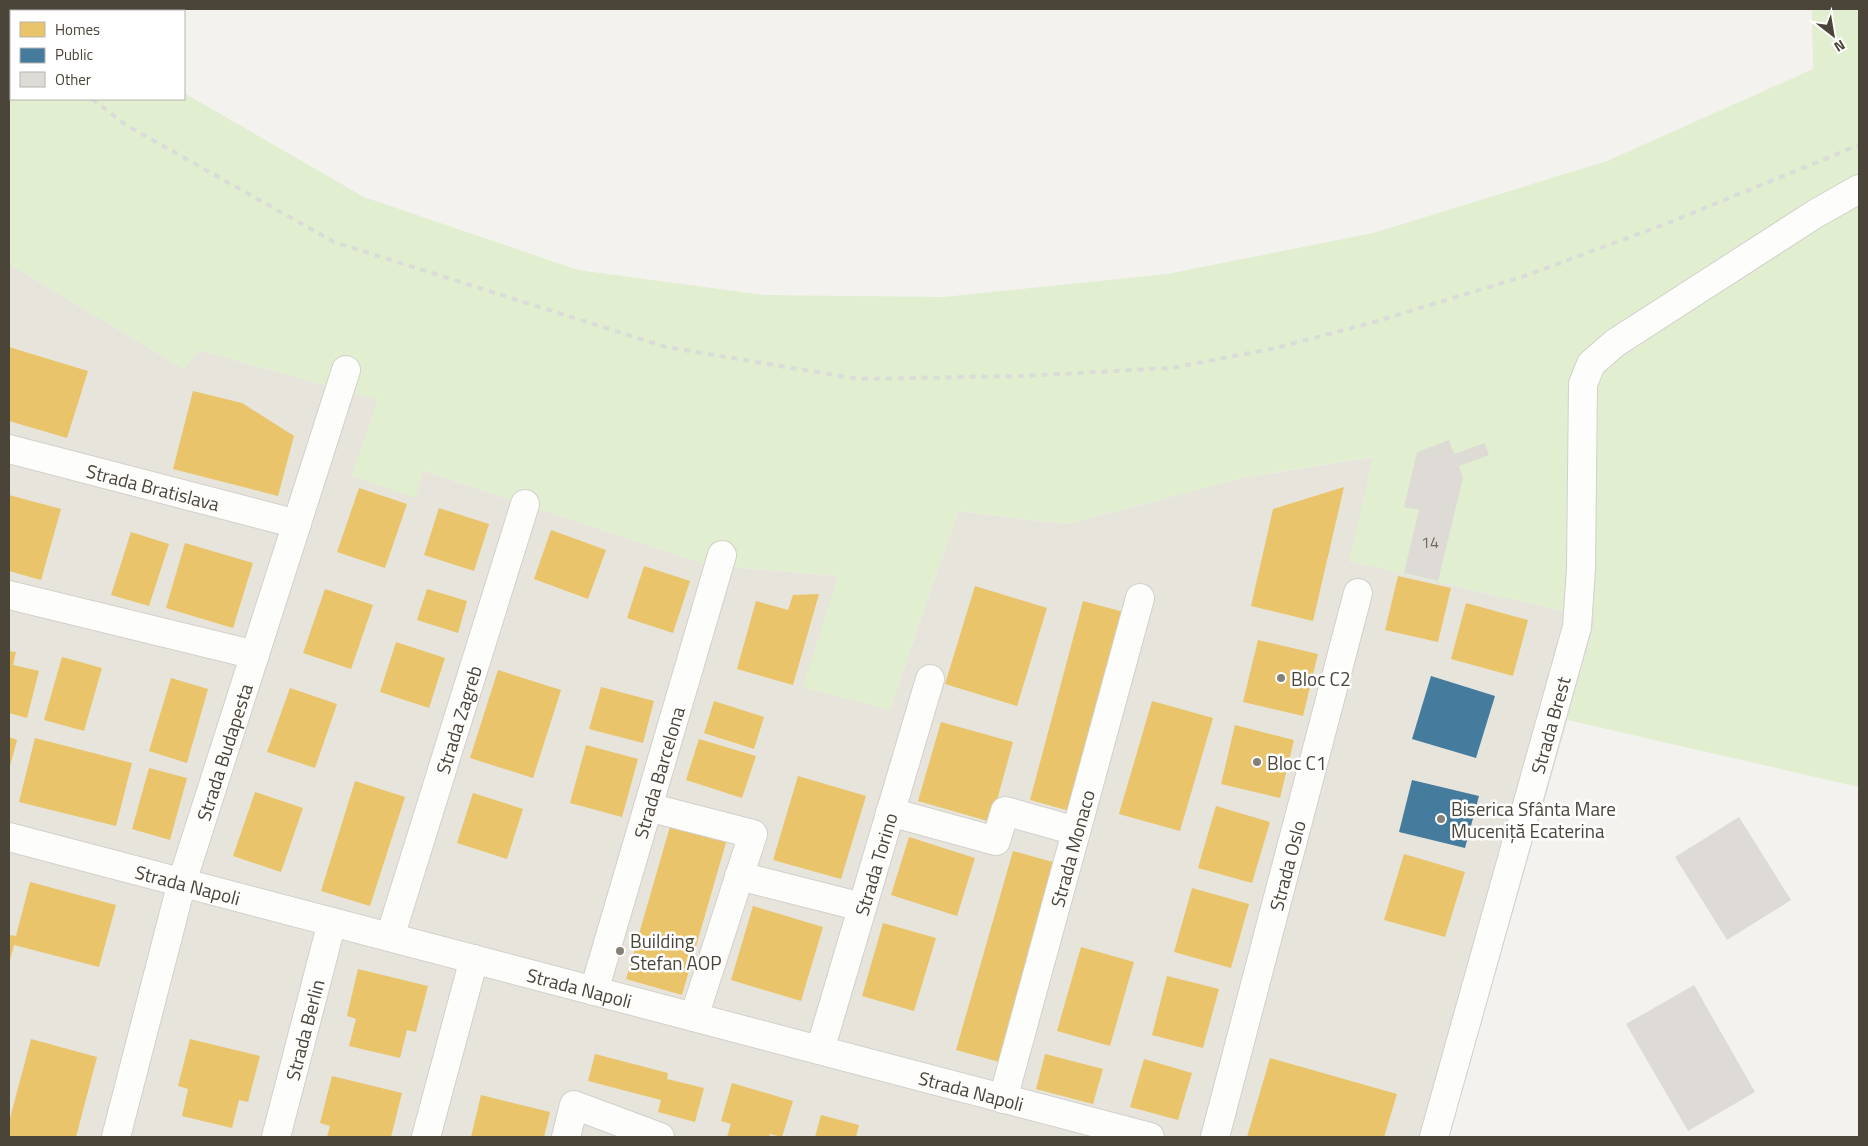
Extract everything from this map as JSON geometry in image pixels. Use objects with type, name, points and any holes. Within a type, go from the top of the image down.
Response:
[{"type":"street","name":"Strada Brest","points":[[1434,1137],[1577,627],[1581,569],[1583,384],[1591,364],[1615,343],[1665,309],[1815,214],[1859,189]]},
{"type":"street","name":"Strada Budapesta","points":[[116,1137],[182,882],[346,370]]},
{"type":"street","name":"Strada Bratislava","points":[[9,448],[297,524]]},
{"type":"street","name":"Strada Zagreb","points":[[390,937],[526,504]]},
{"type":"street","name":"Strada Barcelona","points":[[594,991],[722,555]]},
{"type":"street","name":"Strada Oslo","points":[[1215,1137],[1358,593]]},
{"type":"street","points":[[9,595],[255,655]]},
{"type":"street","name":"Strada Monaco","points":[[1004,1099],[1140,598]]},
{"type":"street","name":"Strada Torino","points":[[820,1050],[930,679]]},
{"type":"street","points":[[648,807],[753,834],[694,1017]]},
{"type":"street","points":[[890,812],[996,841],[1005,811],[1076,831]]},
{"type":"street","name":"Strada Napoli","points":[[9,837],[1150,1137]]},
{"type":"street","points":[[739,876],[862,907]]},
{"type":"street","name":"Strada Berlin","points":[[276,1137],[332,922]]},
{"type":"street","points":[[426,1137],[474,959]]},
{"type":"street","points":[[566,1137],[574,1105],[660,1137]]},
{"type":"shaded area","points":[[9,264],[184,369],[199,350],[378,400],[352,476],[424,471],[708,565],[838,576],[804,687],[890,710],[958,511],[1066,524],[1247,477],[1374,457],[1349,561],[1596,619],[1449,1137],[9,1137]]},
{"type":"green space","points":[[9,9],[74,10],[10,10],[10,100],[185,100],[185,94],[364,197],[578,270],[764,295],[944,297],[1167,274],[1373,233],[1607,161],[1813,69],[1812,9],[1859,9],[1859,787],[1567,720],[1596,619],[1349,561],[1373,457],[1247,477],[1066,524],[958,511],[890,710],[803,687],[838,576],[708,565],[424,471],[415,498],[351,476],[378,400],[199,350],[184,369],[9,264]]},
{"type":"building: Homes","points":[[9,347],[88,371],[67,438],[9,421]]},
{"type":"building: Homes","points":[[193,391],[242,403],[294,436],[278,496],[173,469]]},
{"type":"building: Homes","points":[[1344,487],[1313,621],[1251,606],[1273,509]]},
{"type":"building: Homes","points":[[359,488],[407,504],[385,568],[337,552]]},
{"type":"building: Homes","points":[[9,495],[61,509],[41,580],[9,571]]},
{"type":"building: Homes","points":[[439,508],[489,524],[474,571],[424,555]]},
{"type":"building: Homes","points":[[551,530],[606,550],[588,599],[534,579]]},
{"type":"building: Homes","points":[[131,532],[169,544],[149,606],[111,595]]},
{"type":"building: Homes","points":[[185,543],[253,563],[233,628],[166,608]]},
{"type":"building: Homes","points":[[644,566],[690,581],[673,633],[627,618]]},
{"type":"building: Homes","points":[[1398,576],[1451,588],[1438,642],[1385,630]]},
{"type":"building: Homes","points":[[975,586],[1047,608],[1017,706],[945,684]]},
{"type":"building: Homes","points":[[325,589],[373,605],[351,669],[303,653]]},
{"type":"building: Homes","points":[[427,589],[467,601],[458,633],[417,620]]},
{"type":"building: Homes","points":[[819,594],[793,685],[737,669],[756,601],[788,610],[793,595]]},
{"type":"building: Homes","points":[[1083,601],[1131,614],[1077,813],[1030,800]]},
{"type":"building: Homes","points":[[1466,603],[1528,620],[1513,676],[1451,659]]},
{"type":"building: Homes","name":"Bloc C2","points":[[1258,640],[1318,654],[1303,716],[1243,702]]},
{"type":"building: Homes","points":[[396,642],[445,658],[429,708],[380,692]]},
{"type":"building: Homes","points":[[9,651],[16,652],[13,665],[39,671],[27,718],[9,713]]},
{"type":"building: Homes","points":[[62,657],[102,668],[84,731],[44,720]]},
{"type":"building: Homes","points":[[498,670],[561,690],[533,778],[470,758]]},
{"type":"building: Homes","points":[[171,678],[208,689],[187,763],[149,751]]},
{"type":"building: Homes","points":[[601,687],[654,701],[643,743],[589,729]]},
{"type":"building: Homes","points":[[290,688],[337,704],[315,768],[267,752]]},
{"type":"building: Homes","points":[[714,701],[764,717],[754,749],[704,733]]},
{"type":"building: Homes","points":[[1152,701],[1213,718],[1180,831],[1119,814]]},
{"type":"building: Homes","points":[[941,722],[1013,742],[991,822],[918,801]]},
{"type":"building: Homes","name":"Bloc C1","points":[[1235,725],[1294,740],[1280,798],[1221,784]]},
{"type":"building: Homes","points":[[9,737],[17,740],[9,770]]},
{"type":"building: Homes","points":[[35,738],[132,763],[116,826],[19,802]]},
{"type":"building: Homes","points":[[699,739],[756,756],[742,798],[686,780]]},
{"type":"building: Homes","points":[[586,745],[638,759],[622,817],[570,803]]},
{"type":"building: Homes","points":[[149,768],[187,778],[170,840],[132,829]]},
{"type":"building: Homes","points":[[798,776],[866,796],[841,879],[773,860]]},
{"type":"building: Homes","points":[[355,781],[405,797],[370,906],[321,891]]},
{"type":"building: Homes","points":[[255,792],[303,808],[281,872],[233,856]]},
{"type":"building: Homes","points":[[473,793],[523,809],[507,859],[457,843]]},
{"type":"building: Homes","points":[[1216,806],[1270,822],[1252,883],[1198,868]]},
{"type":"building: Homes","points":[[671,823],[727,839],[682,995],[626,979]]},
{"type":"building: Homes","points":[[909,837],[975,858],[957,916],[891,895]]},
{"type":"building: Homes","points":[[1013,851],[1060,864],[1003,1063],[956,1050]]},
{"type":"building: Homes","points":[[1404,854],[1465,872],[1445,937],[1384,920]]},
{"type":"building: Homes","points":[[30,882],[116,905],[99,967],[14,945],[9,964],[9,935],[16,936]]},
{"type":"building: Homes","points":[[1192,888],[1249,904],[1231,968],[1174,952]]},
{"type":"building: Homes","points":[[753,906],[823,927],[801,1001],[731,980]]},
{"type":"building: Homes","points":[[883,923],[936,938],[914,1011],[862,996]]},
{"type":"building: Homes","points":[[1081,947],[1134,962],[1110,1046],[1057,1031]]},
{"type":"building: Homes","points":[[358,969],[428,986],[416,1032],[407,1030],[400,1058],[349,1046],[356,1019],[347,1016]]},
{"type":"building: Homes","points":[[1167,976],[1219,989],[1203,1048],[1152,1035]]},
{"type":"building: Homes","points":[[31,1039],[97,1057],[76,1137],[9,1137],[9,1122]]},
{"type":"building: Homes","points":[[190,1039],[260,1056],[248,1102],[239,1100],[232,1128],[182,1116],[188,1089],[178,1086]]},
{"type":"building: Homes","points":[[595,1054],[668,1073],[667,1079],[704,1088],[695,1122],[658,1112],[661,1100],[588,1081]]},
{"type":"building: Homes","points":[[1045,1054],[1103,1069],[1093,1104],[1036,1089]]},
{"type":"building: Homes","points":[[1270,1058],[1397,1094],[1384,1137],[1247,1137]]},
{"type":"building: Homes","points":[[1144,1059],[1192,1073],[1178,1120],[1130,1107]]},
{"type":"building: Homes","points":[[332,1076],[402,1093],[391,1137],[327,1137],[330,1126],[320,1123]]},
{"type":"building: Homes","points":[[732,1083],[793,1101],[782,1137],[770,1134],[769,1137],[727,1137],[731,1124],[721,1121]]},
{"type":"building: Homes","points":[[481,1095],[550,1112],[544,1137],[471,1137]]},
{"type":"building: Homes","points":[[821,1115],[859,1125],[856,1137],[815,1137]]},
{"type":"building: Public","points":[[1431,676],[1495,696],[1476,758],[1412,739]]},
{"type":"building: Public","points":[[1412,780],[1479,796],[1465,848],[1399,832]]},
{"type":"building: Other","points":[[1449,440],[1454,454],[1485,443],[1489,455],[1459,466],[1463,478],[1438,581],[1404,573],[1419,510],[1404,507],[1417,452]]},
{"type":"building: Other","points":[[1739,817],[1791,900],[1727,940],[1675,857]]},
{"type":"building: Other","points":[[1694,985],[1755,1092],[1688,1131],[1626,1024]]},
{"type":"railway","points":[[93,100],[126,125],[334,242],[666,347],[859,379],[1022,376],[1171,368],[1276,348],[1374,322],[1522,277],[1668,223],[1859,145]]},
{"type":"place","name":"Bloc C2","points":[[1281,678]]},
{"type":"place","name":"Bloc C1","points":[[1257,762]]},
{"type":"place","name":"Biserica Sfânta Mare Muceniță Ecaterina","points":[[1441,819]]},
{"type":"place","name":"Building Stefan AOP","points":[[620,951]]}]
